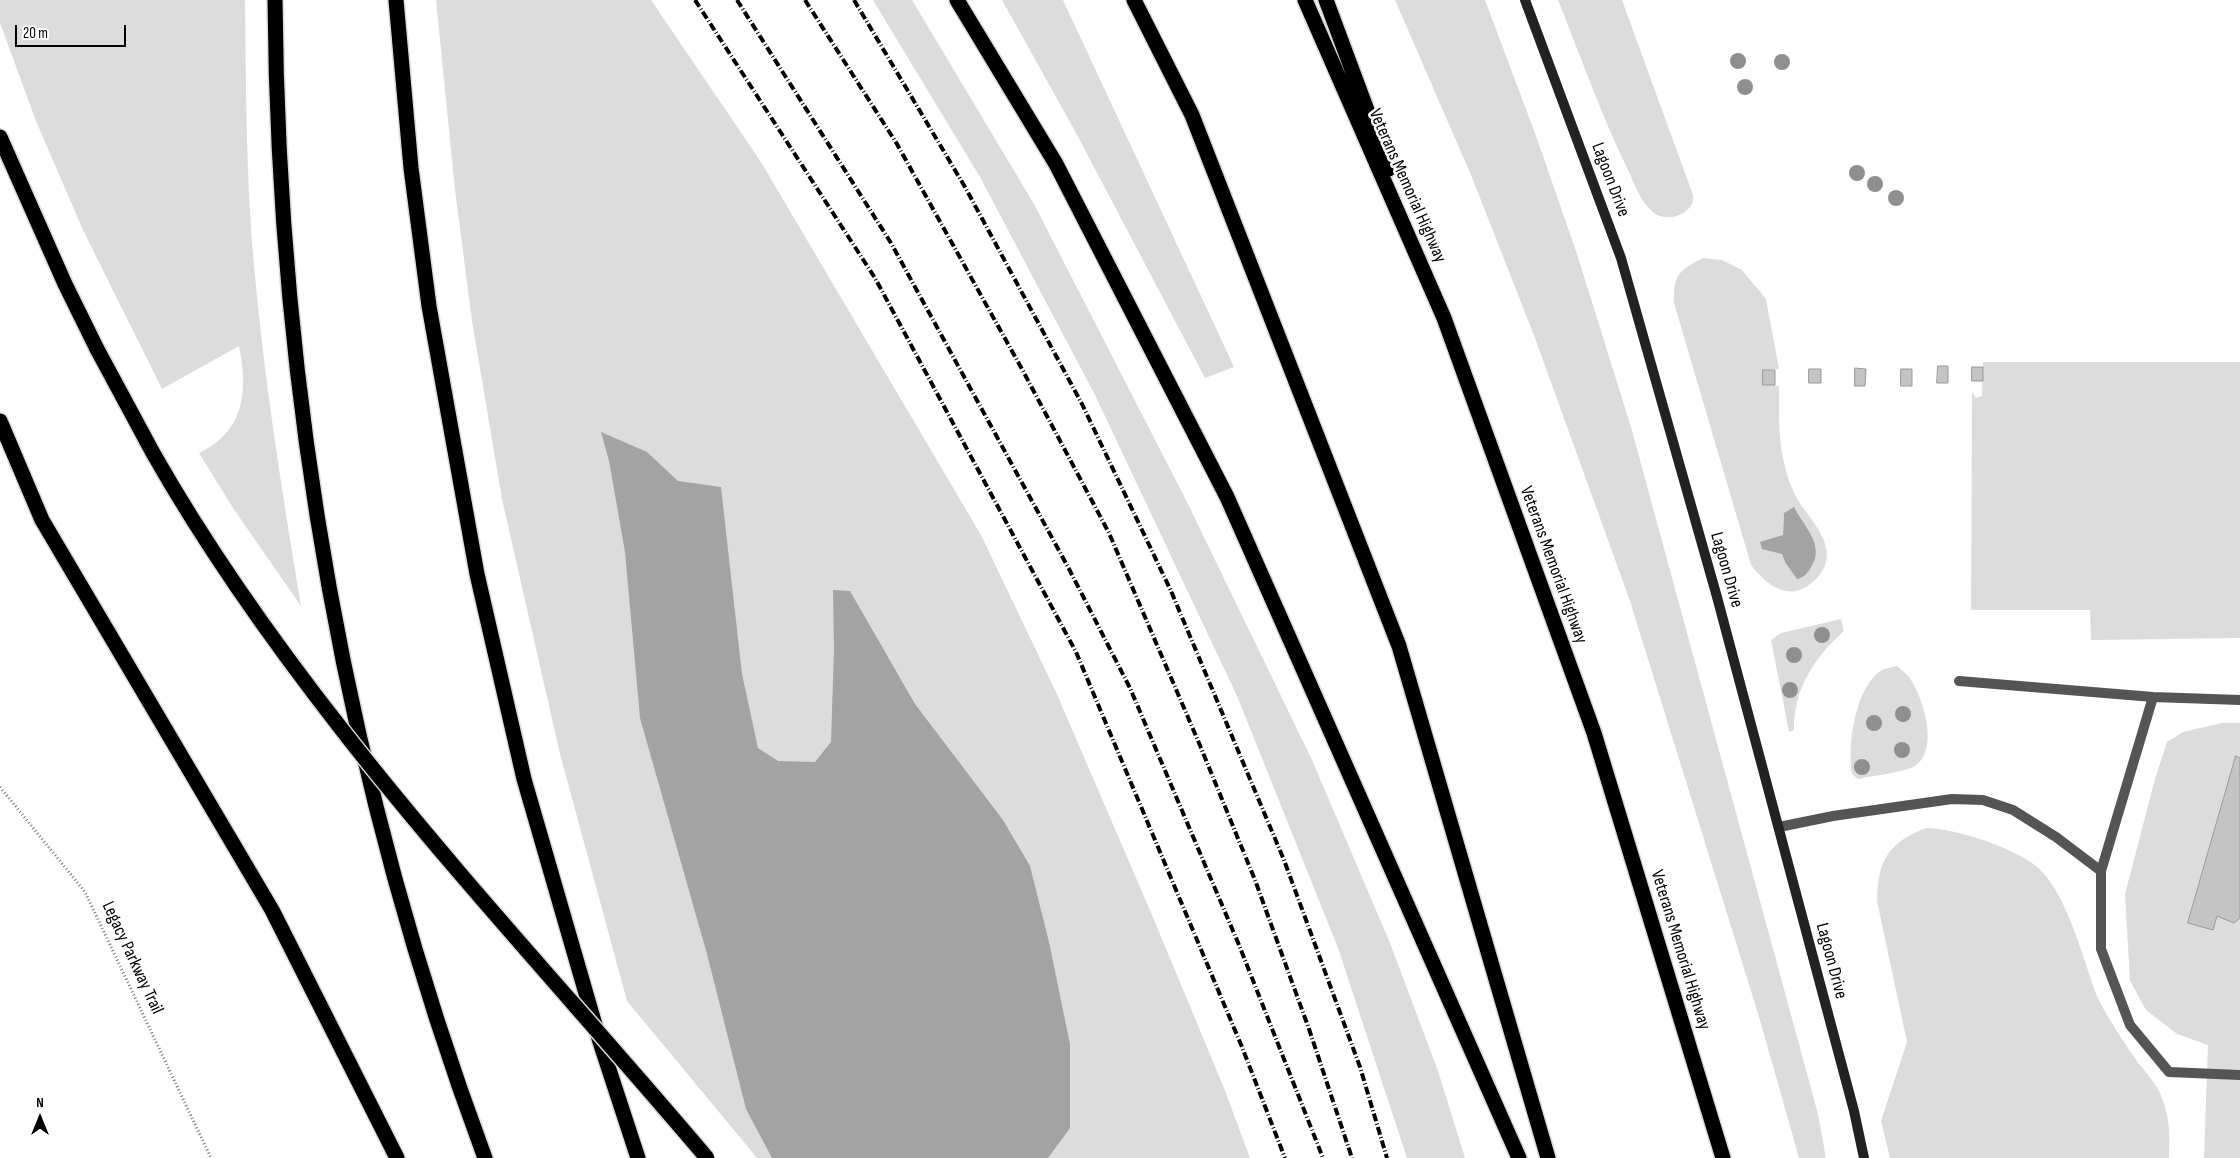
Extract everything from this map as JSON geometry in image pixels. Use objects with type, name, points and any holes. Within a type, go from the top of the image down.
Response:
[{"type":"highway","points":[[275,0],[277,116],[284,243],[304,434],[327,580],[351,702],[375,802],[435,1014],[485,1158]]},
{"type":"highway","points":[[396,0],[411,168],[429,306],[477,574],[524,778],[600,1042],[638,1158]]},
{"type":"highway","points":[[957,0],[1056,164],[1227,497],[1519,1158]]},
{"type":"highway","points":[[1134,0],[1192,115],[1399,646],[1548,1158]]},
{"type":"highway","name":"Veterans Memorial Highway","points":[[1304,0],[1444,318],[1594,733],[1723,1158]]},
{"type":"highway","points":[[1326,0],[1444,318]]},
{"type":"highway","points":[[0,137],[64,284],[97,349],[154,454],[264,625],[342,731],[428,835],[707,1158]]},
{"type":"highway","points":[[0,421],[42,520],[272,910],[397,1158]]},
{"type":"street","name":"Lagoon Drive","points":[[1525,0],[1621,258],[1717,597],[1854,1111],[1864,1158]]},
{"type":"lane","points":[[1959,681],[2153,697],[2240,700]]},
{"type":"lane","points":[[2153,697],[2101,871],[2101,949],[2130,1025],[2169,1072],[2240,1075]]},
{"type":"lane","points":[[1779,827],[1833,816],[1952,799],[1983,800],[2013,810],[2056,837],[2101,871]]},
{"type":"path","name":"Legacy Parkway Trail","points":[[0,787],[85,892],[211,1158]]},
{"type":"shaded area","points":[[0,0],[245,0],[248,166],[254,265],[268,393],[301,606],[235,511],[199,453],[214,444],[226,433],[240,408],[243,379],[239,346],[162,389],[83,230],[36,121],[0,23]]},
{"type":"shaded area","points":[[436,0],[651,0],[761,162],[981,535],[1056,692],[1152,915],[1224,1088],[1250,1158],[757,1158],[627,1001],[560,754],[502,499],[472,321],[455,190]]},
{"type":"shaded area","points":[[873,0],[912,0],[1034,204],[1187,502],[1312,760],[1390,943],[1438,1071],[1465,1158],[1407,1158],[1338,948],[1237,696],[1095,395],[980,177]]},
{"type":"shaded area","points":[[1002,0],[1063,0],[1234,367],[1205,378],[1076,133]]},
{"type":"shaded area","points":[[1395,0],[1485,0],[1535,133],[1577,254],[1631,427],[1818,1114],[1826,1158],[1799,1158],[1760,1020],[1630,601],[1535,338],[1471,175]]},
{"type":"shaded area","points":[[1558,0],[1622,0],[1693,195],[1691,206],[1682,213],[1674,217],[1662,217],[1649,209],[1642,199],[1591,86]]},
{"type":"shaded area","points":[[1703,258],[1722,260],[1742,270],[1766,299],[1779,369],[1763,370],[1763,384],[1779,386],[1780,437],[1786,472],[1799,502],[1823,538],[1827,557],[1818,577],[1805,588],[1796,591],[1776,588],[1765,580],[1751,565],[1674,303],[1676,280],[1679,274],[1688,266]],"holes":[[[1784,513],[1791,515],[1806,526],[1816,549],[1785,562],[1782,554]]]},
{"type":"shaded area","points":[[1983,362],[2240,362],[2240,638],[2091,640],[2090,610],[1971,610],[1972,392],[1976,398],[1982,396]]},
{"type":"shaded area","points":[[601,432],[647,452],[678,481],[721,487],[742,674],[758,748],[778,761],[815,762],[831,742],[834,648],[833,590],[850,591],[915,704],[1003,820],[1030,866],[1049,942],[1070,1044],[1070,1128],[1048,1158],[772,1158],[746,1109],[707,954],[640,718],[625,552],[609,461]]},
{"type":"shaded area","points":[[1794,507],[1815,544],[1816,551],[1815,559],[1808,572],[1797,579],[1785,562],[1782,554],[1762,549],[1760,542],[1783,535],[1784,513]]},
{"type":"shaded area","points":[[1841,619],[1844,631],[1815,663],[1808,675],[1798,701],[1794,730],[1789,732],[1771,640],[1781,633]]},
{"type":"shaded area","points":[[1897,666],[1909,677],[1924,709],[1928,736],[1927,748],[1915,766],[1896,772],[1858,779],[1852,774],[1851,748],[1852,733],[1859,703],[1865,689],[1873,678],[1882,670]]},
{"type":"shaded area","points":[[2222,723],[2240,723],[2240,1158],[2204,1158],[2208,1045],[2177,1034],[2146,1010],[2130,981],[2125,894],[2155,779],[2167,742],[2183,732]]},
{"type":"shaded area","points":[[1926,828],[1968,835],[2014,852],[2036,866],[2047,877],[2057,892],[2073,927],[2101,1004],[2128,1048],[2159,1091],[2168,1124],[2169,1158],[1890,1158],[1881,1121],[1907,1042],[1877,901],[1878,887],[1883,864],[1894,847],[1902,840]]},
{"type":"building","points":[[1938,366],[1948,366],[1948,383],[1937,383]]},
{"type":"building","points":[[1972,367],[1983,367],[1983,381],[1972,381]]},
{"type":"building","points":[[1855,368],[1866,369],[1865,386],[1855,386]]},
{"type":"building","points":[[1809,369],[1821,369],[1821,383],[1809,383]]},
{"type":"building","points":[[1901,369],[1912,369],[1912,386],[1901,386]]},
{"type":"building","points":[[1763,370],[1775,370],[1775,385],[1763,385]]},
{"type":"building","points":[[2236,756],[2240,758],[2240,918],[2234,923],[2217,916],[2213,930],[2188,923]]},
{"type":"railway","points":[[695,0],[875,278],[1076,652],[1242,1047],[1285,1158]]},
{"type":"railway","points":[[737,0],[891,243],[1068,567],[1130,688],[1239,945],[1323,1158]]},
{"type":"railway","points":[[805,0],[897,144],[1023,371],[1109,533],[1199,743],[1255,880],[1309,1029],[1352,1158]]},
{"type":"railway","points":[[854,0],[965,187],[1082,404],[1171,591],[1284,860],[1360,1067],[1387,1158]]}]
